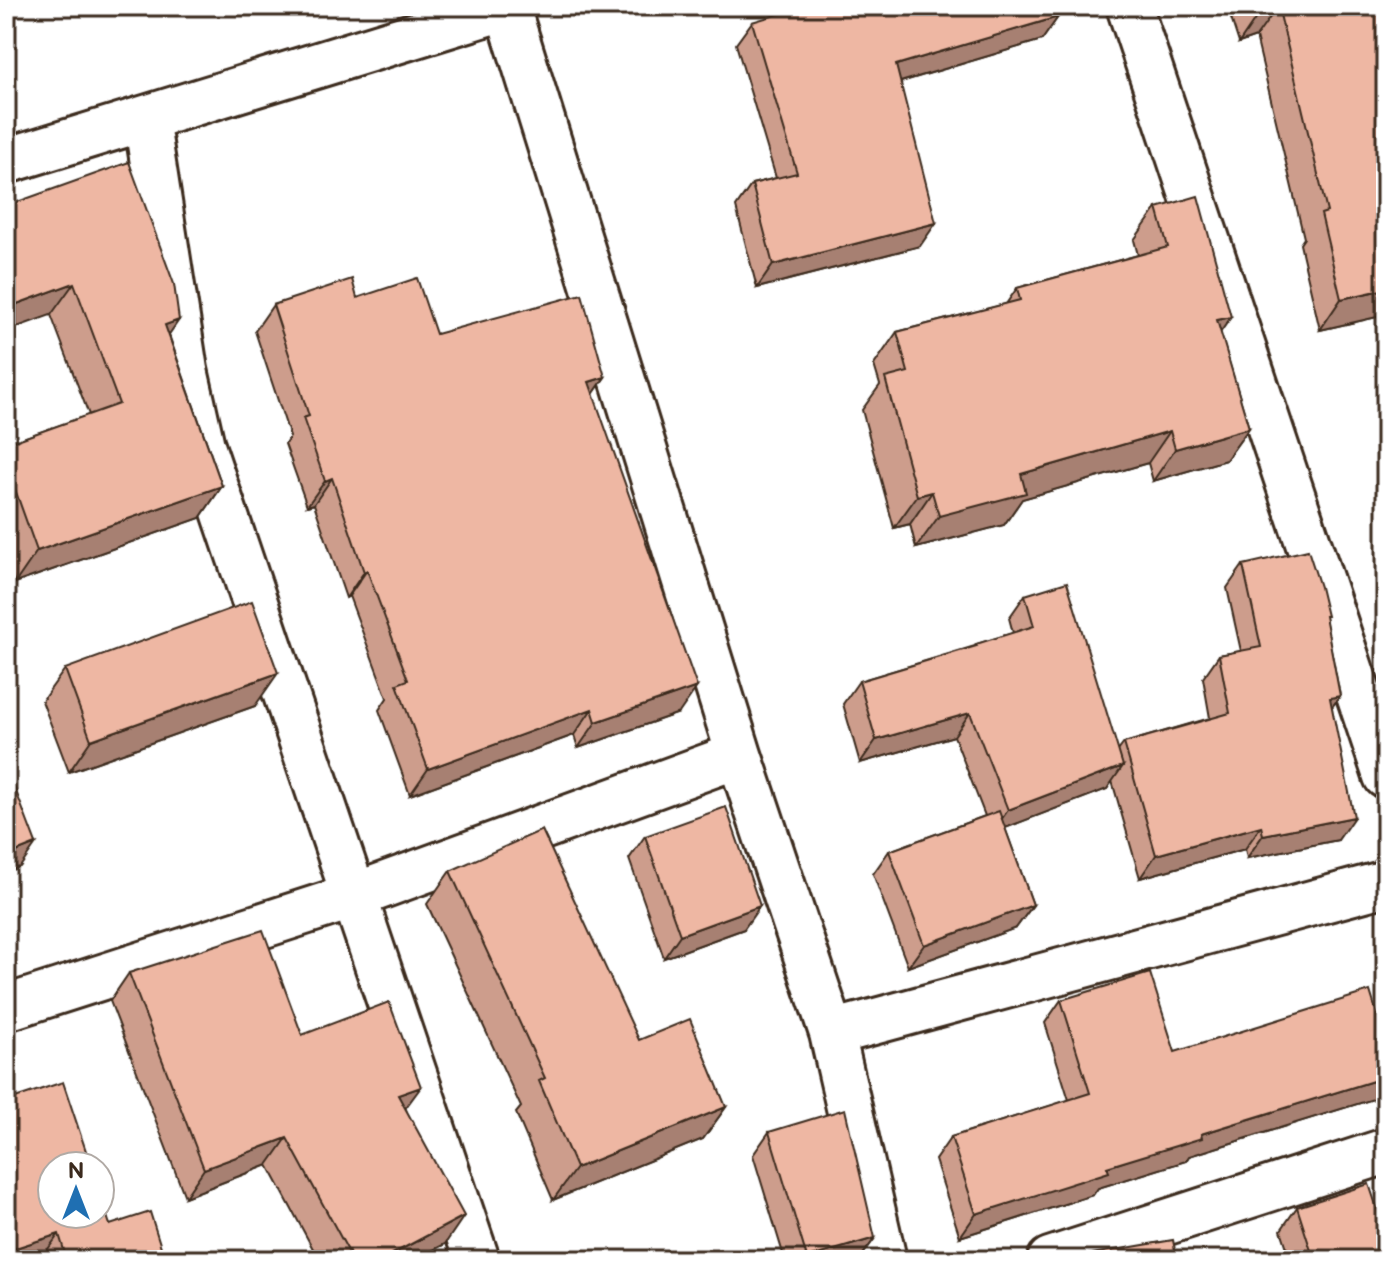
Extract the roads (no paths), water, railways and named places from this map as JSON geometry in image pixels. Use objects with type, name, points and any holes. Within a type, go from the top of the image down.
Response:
[{"type":"street","points":[[6,161],[509,6],[739,755],[832,1033],[884,1260]]},
{"type":"street","points":[[1129,6],[1386,776]]},
{"type":"street","points":[[146,118],[185,370],[202,446],[477,1260]]},
{"type":"street","points":[[6,1008],[354,896],[739,755]]},
{"type":"street","points":[[832,1033],[1386,883]]},
{"type":"street","points":[[1050,1260],[1386,1151]]}]
